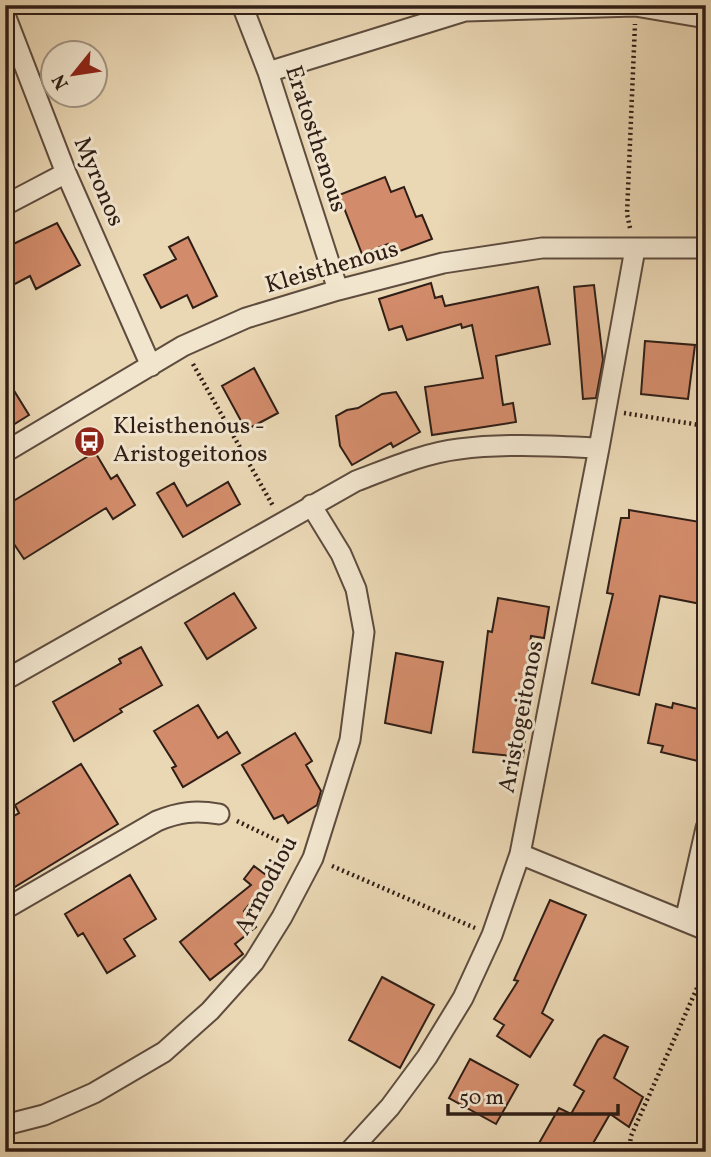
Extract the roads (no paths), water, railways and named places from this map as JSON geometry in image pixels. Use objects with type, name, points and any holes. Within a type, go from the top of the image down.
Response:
[{"type":"street","name":"Eratosthenous","points":[[242,5],[268,72],[338,290]]},
{"type":"street","points":[[268,72],[464,11],[635,6],[706,18]]},
{"type":"street","name":"Myronos","points":[[5,15],[66,173],[151,366]]},
{"type":"street","points":[[5,205],[66,173]]},
{"type":"street","name":"Kleisthenous","points":[[5,452],[183,346],[246,318],[338,290],[443,263],[542,248],[706,248]]},
{"type":"street","name":"Aristogeitonos","points":[[349,1152],[390,1107],[427,1057],[463,998],[492,935],[520,854],[635,248]]},
{"type":"street","points":[[5,680],[356,481],[398,465],[457,449],[535,445],[599,448]]},
{"type":"street","name":"Armodiou","points":[[5,1125],[44,1115],[94,1093],[164,1052],[210,1012],[254,962],[282,917],[313,858],[350,740],[364,632],[356,589],[341,554],[311,505]]},
{"type":"street","points":[[5,909],[157,821],[180,812],[199,810],[219,814]]},
{"type":"street","points":[[685,921],[706,828]]},
{"type":"street","points":[[520,854],[706,930]]},
{"type":"place","name":"Kleisthenous - Aristogeitonos","points":[[90,441]]}]
